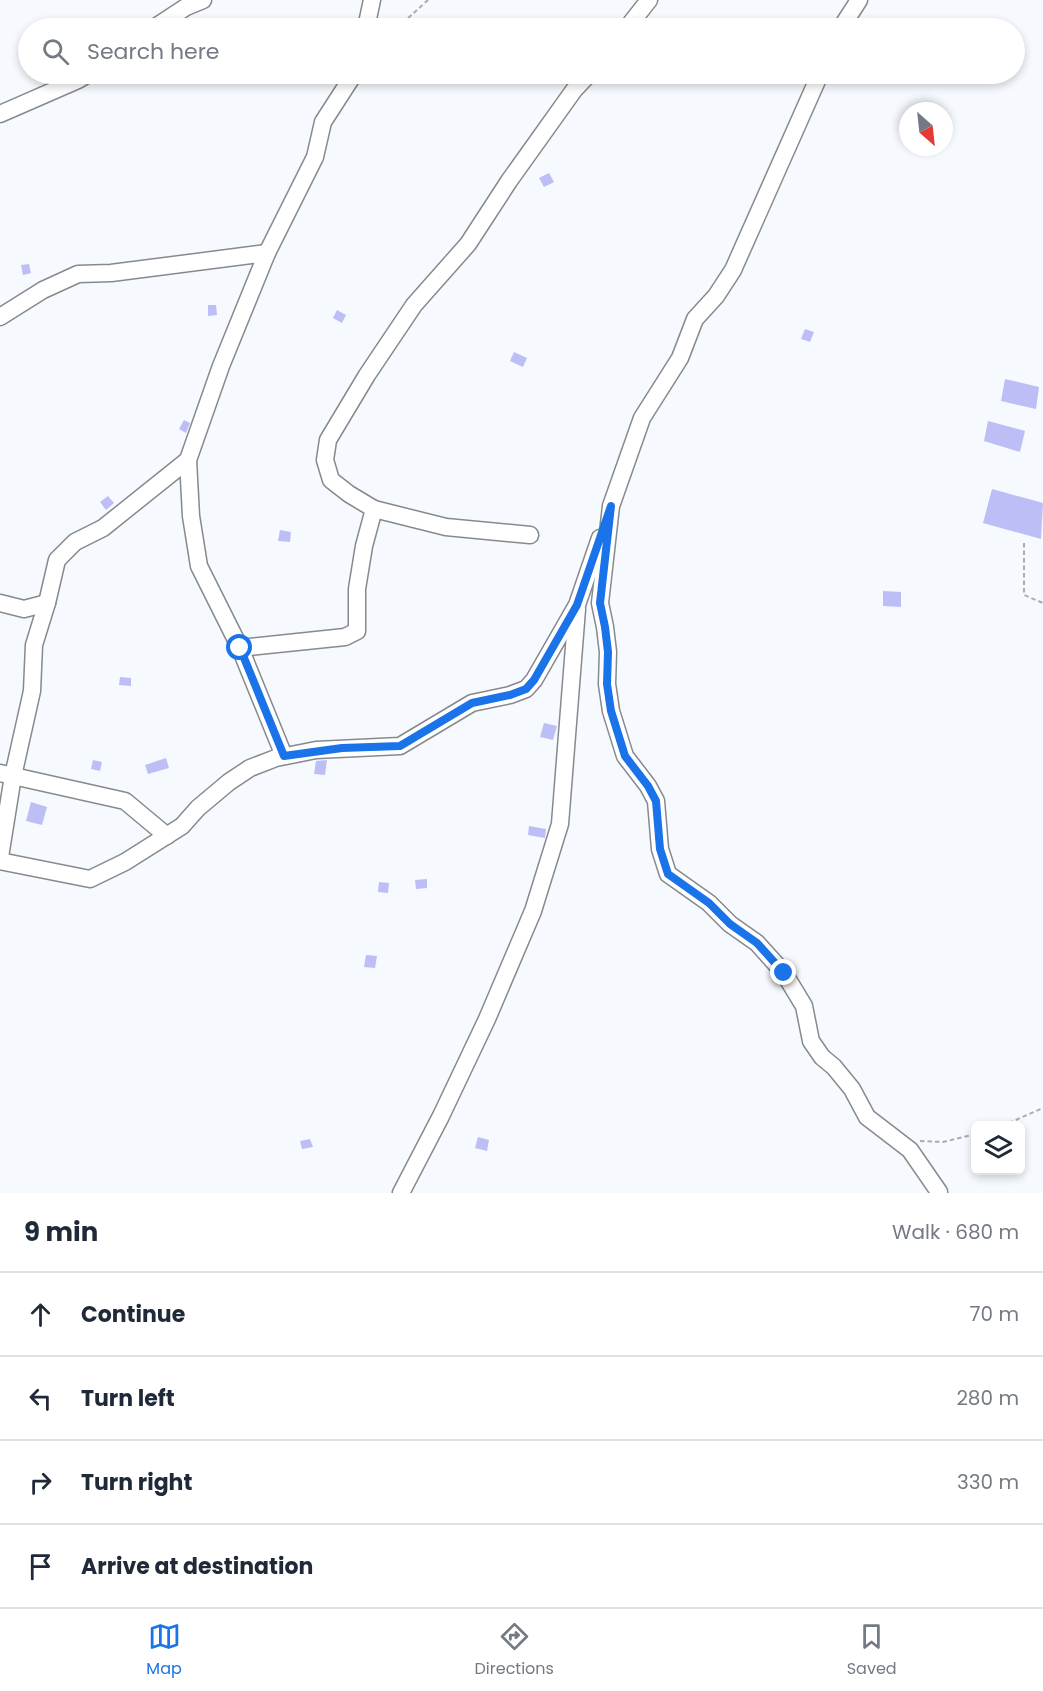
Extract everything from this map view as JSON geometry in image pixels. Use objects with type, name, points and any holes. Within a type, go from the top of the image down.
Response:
[{"type":"street","points":[[169,18],[186,7],[203,0]]},
{"type":"street","points":[[368,18],[372,0]]},
{"type":"street","points":[[635,18],[649,0]]},
{"type":"street","points":[[847,18],[859,0]]},
{"type":"street","points":[[0,114],[69,84]]},
{"type":"street","points":[[284,756],[240,648],[199,566],[190,516],[188,460],[220,366],[267,253],[315,157],[323,122],[348,84]]},
{"type":"street","points":[[530,535],[446,527],[374,509],[331,480],[325,460],[328,440],[367,375],[414,305],[468,244],[554,117],[581,84]]},
{"type":"street","points":[[188,460],[103,528],[75,542],[57,560],[34,645],[32,691],[7,775],[0,859],[90,879],[125,862],[182,826],[198,808],[250,768],[284,756],[342,748],[400,746],[472,703],[526,689],[534,680],[577,605],[642,418],[680,358],[695,319],[716,296],[733,270],[816,84]]},
{"type":"street","points":[[0,317],[43,290],[78,274],[111,273],[267,253]]},
{"type":"street","points":[[611,506],[600,603],[608,652],[607,684],[616,732],[625,756],[648,786],[656,801],[660,849],[668,874],[709,903],[730,924],[757,943],[784,973],[804,1006],[811,1041],[822,1057],[834,1067],[852,1089],[867,1117],[910,1150],[939,1192]]},
{"type":"street","points":[[240,648],[345,636],[357,631],[357,589],[364,546],[374,509]]},
{"type":"street","points":[[0,603],[24,609],[47,603]]},
{"type":"street","points":[[400,1193],[441,1116],[487,1020],[533,911],[560,824],[577,605]]},
{"type":"street","points":[[7,775],[125,801],[167,836]]},
{"type":"path","points":[[408,18],[428,0]]},
{"type":"path","points":[[1024,543],[1024,595],[1043,603]]},
{"type":"path","points":[[1012,1121],[1043,1108]]},
{"type":"path","points":[[920,1141],[943,1142],[971,1135]]},
{"type":"building","points":[[549,173],[554,182],[544,187],[539,178]]},
{"type":"building","points":[[29,264],[31,273],[23,275],[21,265]]},
{"type":"building","points":[[208,305],[216,305],[217,315],[208,316]]},
{"type":"building","points":[[337,310],[346,315],[342,323],[333,318]]},
{"type":"building","points":[[805,329],[814,332],[810,342],[801,339]]},
{"type":"building","points":[[514,352],[527,358],[523,367],[510,361]]},
{"type":"building","points":[[1005,379],[1039,387],[1036,409],[1001,401]]},
{"type":"building","points":[[184,420],[190,423],[186,433],[179,429]]},
{"type":"building","points":[[988,421],[1025,431],[1020,452],[984,441]]},
{"type":"building","points":[[992,489],[1043,503],[1041,539],[983,523]]},
{"type":"building","points":[[108,496],[114,503],[106,510],[100,502]]},
{"type":"building","points":[[280,530],[291,532],[290,542],[278,541]]},
{"type":"building","points":[[883,591],[901,592],[901,607],[883,606]]},
{"type":"building","points":[[120,677],[131,678],[131,686],[119,685]]},
{"type":"building","points":[[544,723],[557,726],[553,740],[540,737]]},
{"type":"building","points":[[166,758],[169,768],[148,774],[145,765]]},
{"type":"building","points":[[93,760],[102,762],[100,771],[91,769]]},
{"type":"building","points":[[327,760],[325,775],[314,774],[316,761]]},
{"type":"building","points":[[31,802],[47,807],[42,825],[26,821]]},
{"type":"building","points":[[529,826],[546,829],[545,838],[528,835]]},
{"type":"building","points":[[427,879],[427,888],[416,889],[415,880]]},
{"type":"building","points":[[379,882],[389,883],[388,893],[378,892]]},
{"type":"building","points":[[366,955],[377,956],[375,968],[364,967]]},
{"type":"building","points":[[478,1137],[489,1140],[487,1151],[475,1148]]},
{"type":"building","points":[[310,1139],[313,1147],[302,1149],[300,1141]]},
{"type":"route","points":[[240,648],[284,756],[316,750],[400,746],[472,703],[510,695],[526,689],[534,680],[577,605],[611,506],[600,603],[608,652],[607,684],[611,711],[625,756],[648,786],[656,801],[660,849],[668,874],[709,903],[730,924],[757,943],[784,973]]}]
